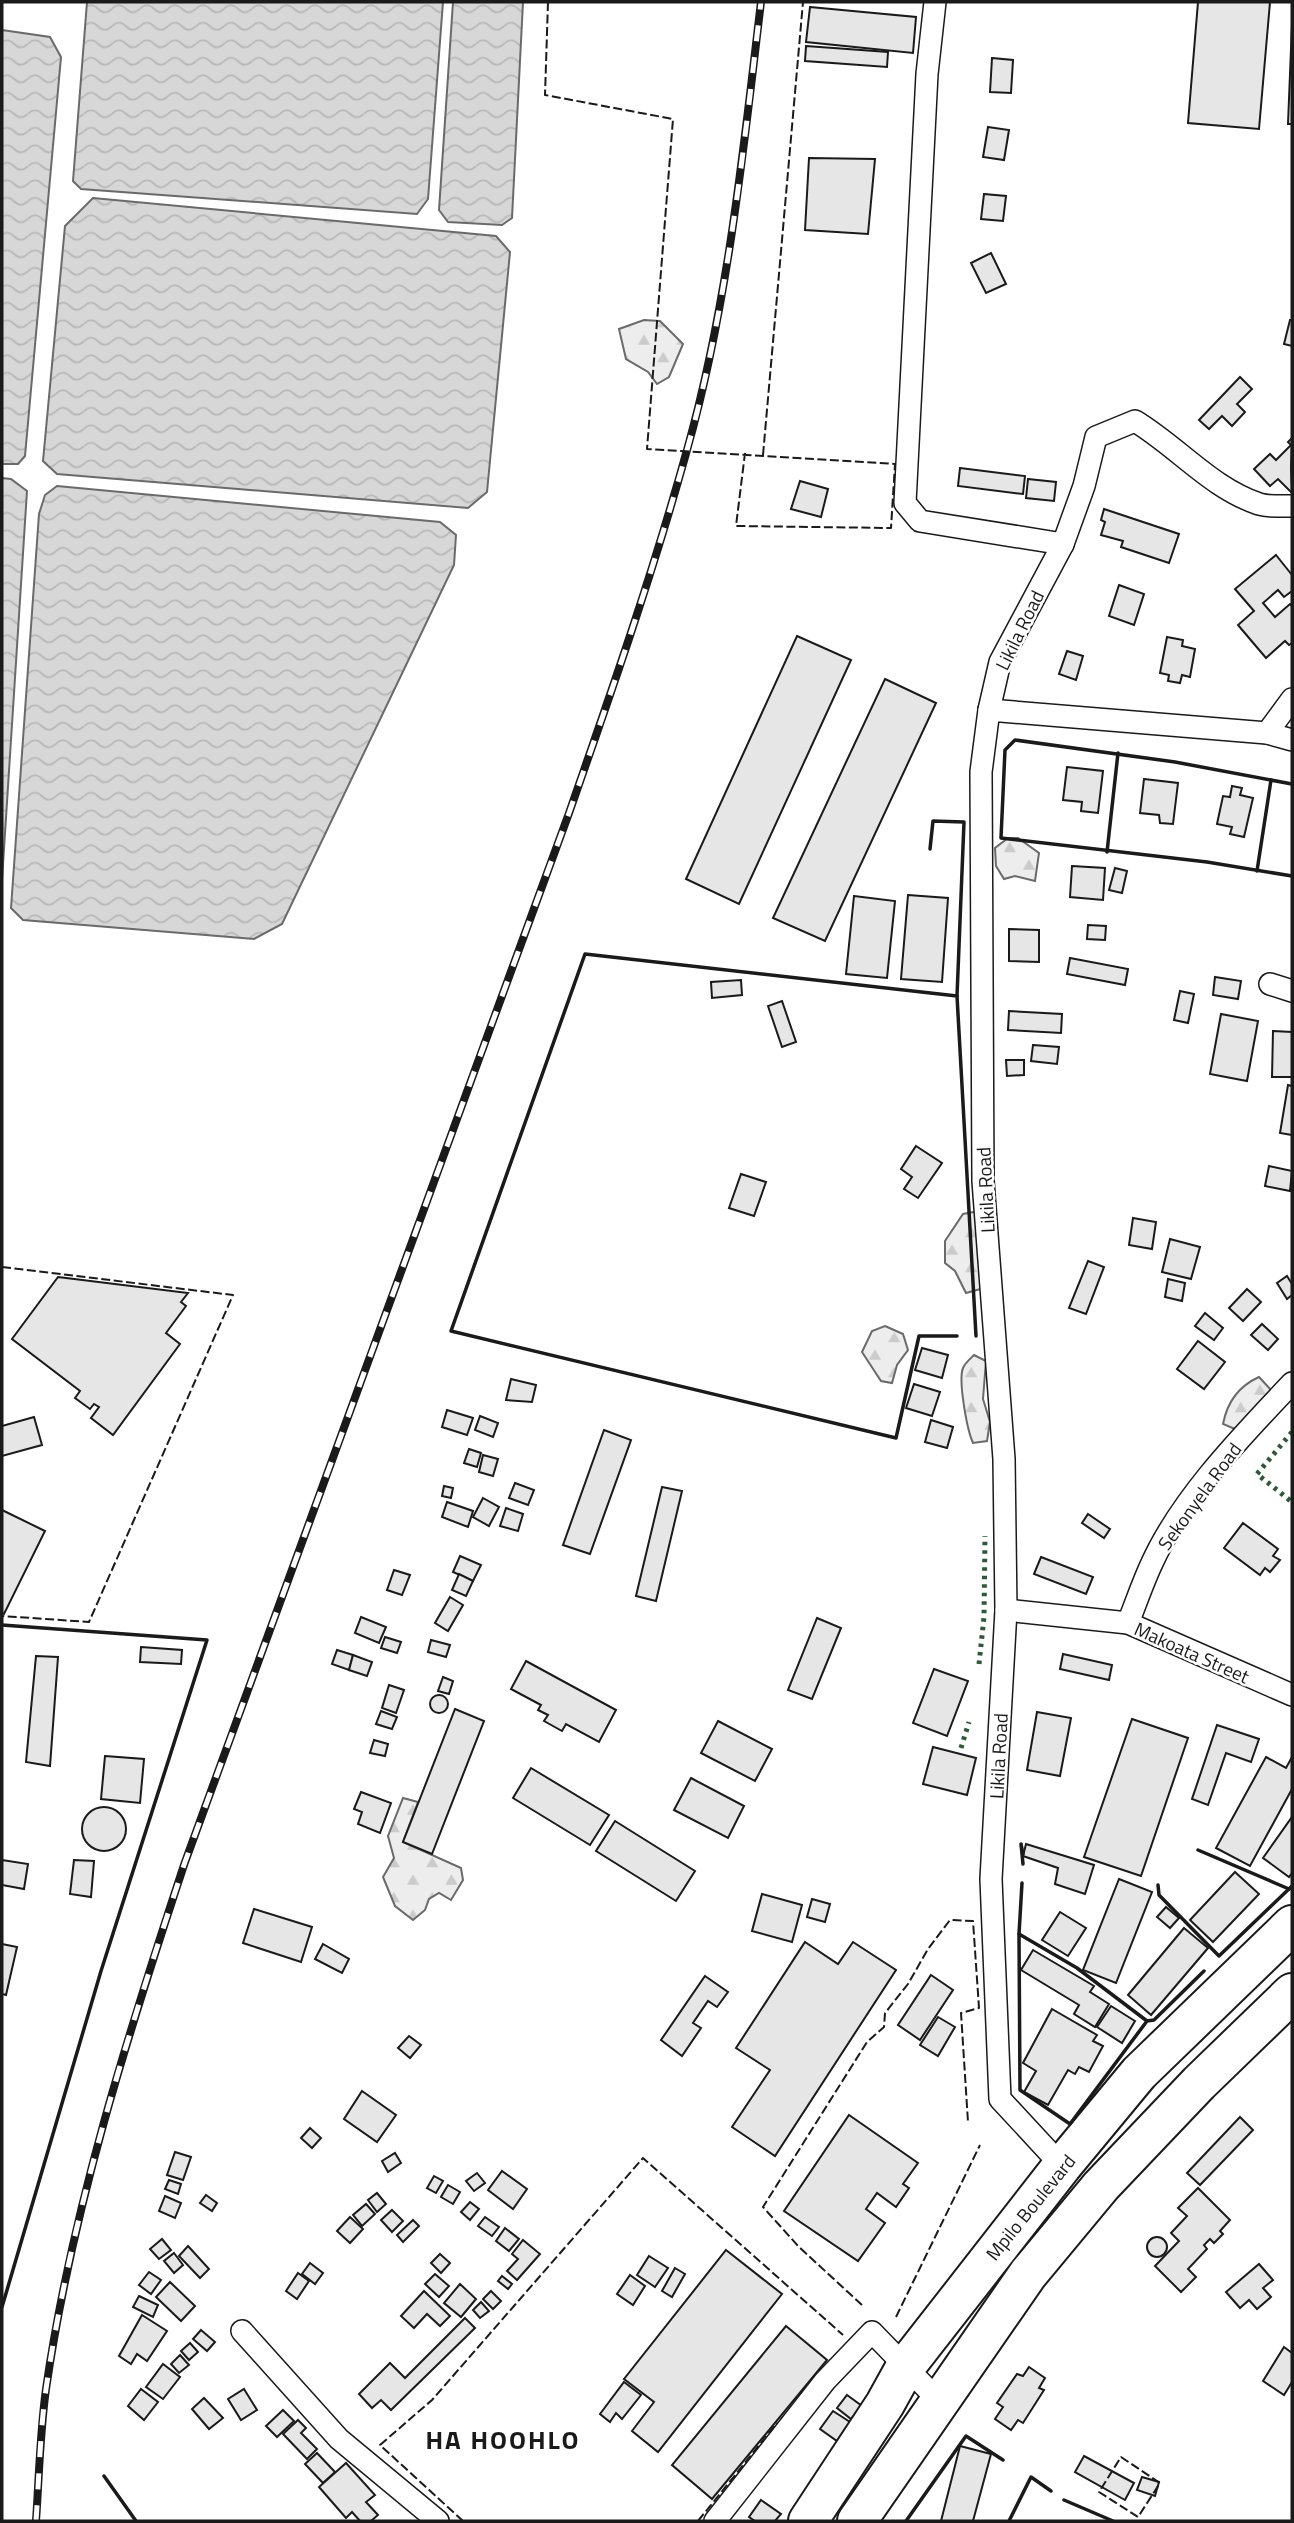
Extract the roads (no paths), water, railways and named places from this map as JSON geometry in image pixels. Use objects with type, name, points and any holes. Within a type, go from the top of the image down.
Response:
[{"type":"highway","name":"Mpilo Boulevard","points":[[808,2521],[885,2404],[906,2366],[1062,2166],[1139,2073],[1292,1925]]},
{"type":"highway","name":"Mpilo Boulevard","points":[[857,2521],[874,2501],[938,2400],[1028,2274],[1101,2186],[1199,2083],[1292,1993]]},
{"type":"street","points":[[935,2],[927,74],[905,503],[920,521],[1063,544]]},
{"type":"street","name":"Likila Road","points":[[1062,2166],[1000,2099],[991,1879],[1006,1610],[1004,1459],[983,1181],[981,772],[989,710],[1000,662],[1063,544],[1084,486],[1096,437],[1135,421],[1157,434],[1223,488],[1262,505],[1292,506]]},
{"type":"street","points":[[1267,733],[1292,699]]},
{"type":"street","points":[[989,710],[1267,733],[1292,740]]},
{"type":"street","points":[[1270,984],[1292,991]]},
{"type":"street","name":"Sekonyela Road","points":[[1128,1623],[1153,1562],[1173,1527],[1238,1442],[1292,1383]]},
{"type":"street","name":"Makoata Street","points":[[1006,1610],[1128,1623],[1290,1690]]},
{"type":"street","points":[[242,2331],[339,2439],[438,2521]]},
{"type":"street","points":[[715,2521],[825,2381],[872,2332],[938,2400]]},
{"type":"water","points":[[87,2],[443,2],[428,199],[417,214],[81,189],[73,181]]},
{"type":"water","points":[[453,2],[523,2],[512,218],[502,225],[448,222],[439,210]]},
{"type":"water","points":[[2,30],[50,37],[61,57],[25,456],[18,464],[2,464]]},
{"type":"water","points":[[93,198],[496,236],[510,252],[487,492],[468,508],[57,474],[43,461],[65,226]]},
{"type":"water","points":[[2,478],[11,479],[27,491],[2,880]]},
{"type":"water","points":[[57,486],[440,522],[456,535],[454,565],[282,924],[254,939],[23,920],[11,908],[39,514],[45,495]]},
{"type":"railway","points":[[36,2521],[44,2405],[57,2322],[86,2189],[143,1992],[185,1862],[569,813],[631,633],[674,496],[701,395],[724,284],[761,2]]},
{"type":"district","name":"HA HOOHLO","points":[[503,2439]]}]
